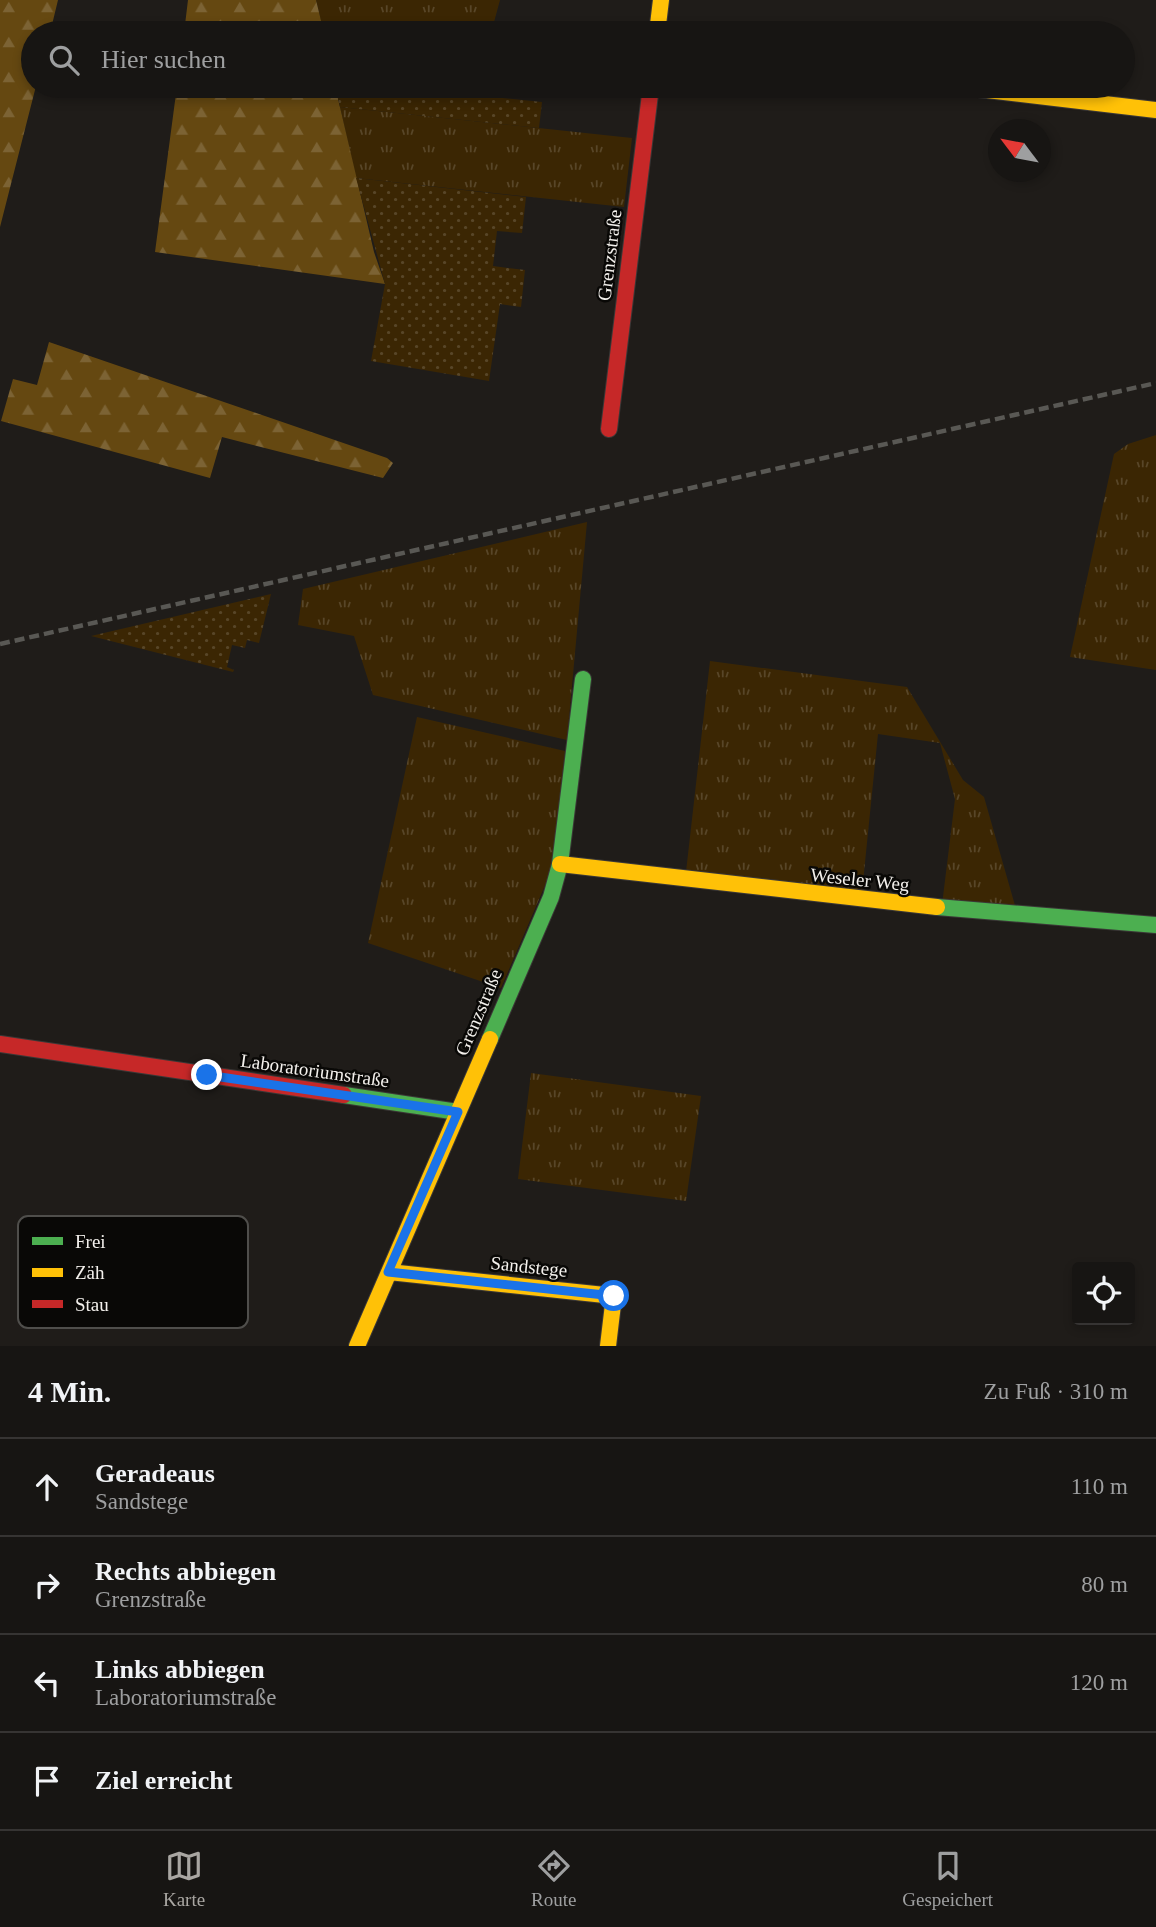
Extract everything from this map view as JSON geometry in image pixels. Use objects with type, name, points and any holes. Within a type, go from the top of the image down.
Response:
[{"type":"street","points":[[658,21],[661,0]]},
{"type":"street","name":"Grenzstraße","points":[[609,429],[650,98]]},
{"type":"street","points":[[1054,98],[1156,110]]},
{"type":"street","name":"Grenzstraße","points":[[357,1346],[551,897],[560,864],[583,679]]},
{"type":"street","name":"Weseler Weg","points":[[560,864],[860,900],[1156,925]]},
{"type":"street","name":"Laboratoriumstraße","points":[[0,1044],[458,1112]]},
{"type":"street","name":"Sandstege","points":[[388,1272],[614,1296],[608,1346]]},
{"type":"green space","points":[[0,0],[58,0],[53,21],[21,21],[21,98],[33,98],[0,227]]},
{"type":"green space","points":[[188,0],[316,0],[321,21],[185,21]]},
{"type":"green space","points":[[316,0],[500,0],[494,21],[321,21]]},
{"type":"green space","points":[[175,98],[338,98],[374,252],[385,284],[155,252]]},
{"type":"green space","points":[[338,98],[502,98],[542,102],[539,128],[340,107]]},
{"type":"green space","points":[[340,107],[632,138],[624,207],[356,178]]},
{"type":"green space","points":[[356,178],[526,197],[522,233],[497,231],[493,266],[525,270],[521,307],[500,304],[489,381],[371,361],[385,284]]},
{"type":"green space","points":[[49,342],[387,458],[393,463],[383,478],[222,437],[210,478],[1,421],[13,379],[37,385]]},
{"type":"green space","points":[[1156,435],[1156,670],[1070,657],[1114,454],[1128,444]]},
{"type":"green space","points":[[587,522],[567,740],[373,695],[354,636],[298,625],[303,589]]},
{"type":"green space","points":[[271,594],[259,643],[247,640],[245,648],[232,645],[227,667],[234,670],[233,672],[91,636]]},
{"type":"green space","points":[[710,661],[907,687],[963,780],[984,797],[1016,909],[942,905],[955,799],[940,743],[878,734],[862,892],[686,872]]},
{"type":"green space","points":[[417,717],[565,751],[552,869],[501,988],[368,943]]},
{"type":"green space","points":[[531,1073],[701,1096],[686,1201],[518,1179]]},
{"type":"railway","points":[[0,644],[1156,383]]},
{"type":"traffic: fast","points":[[490,1039],[551,897],[560,864],[583,679]]},
{"type":"traffic: fast","points":[[937,907],[1156,925]]},
{"type":"traffic: fast","points":[[344,1095],[458,1112]]},
{"type":"traffic: slow","points":[[658,21],[661,0]]},
{"type":"traffic: slow","points":[[1054,98],[1156,110]]},
{"type":"traffic: slow","points":[[560,864],[937,907]]},
{"type":"traffic: slow","points":[[357,1346],[490,1039]]},
{"type":"traffic: slow","points":[[389,1272],[614,1296],[608,1346]]},
{"type":"traffic: jam","points":[[609,429],[650,98]]},
{"type":"traffic: jam","points":[[0,1044],[344,1095]]},
{"type":"route","points":[[207,1075],[458,1112],[388,1272],[614,1296]]}]
